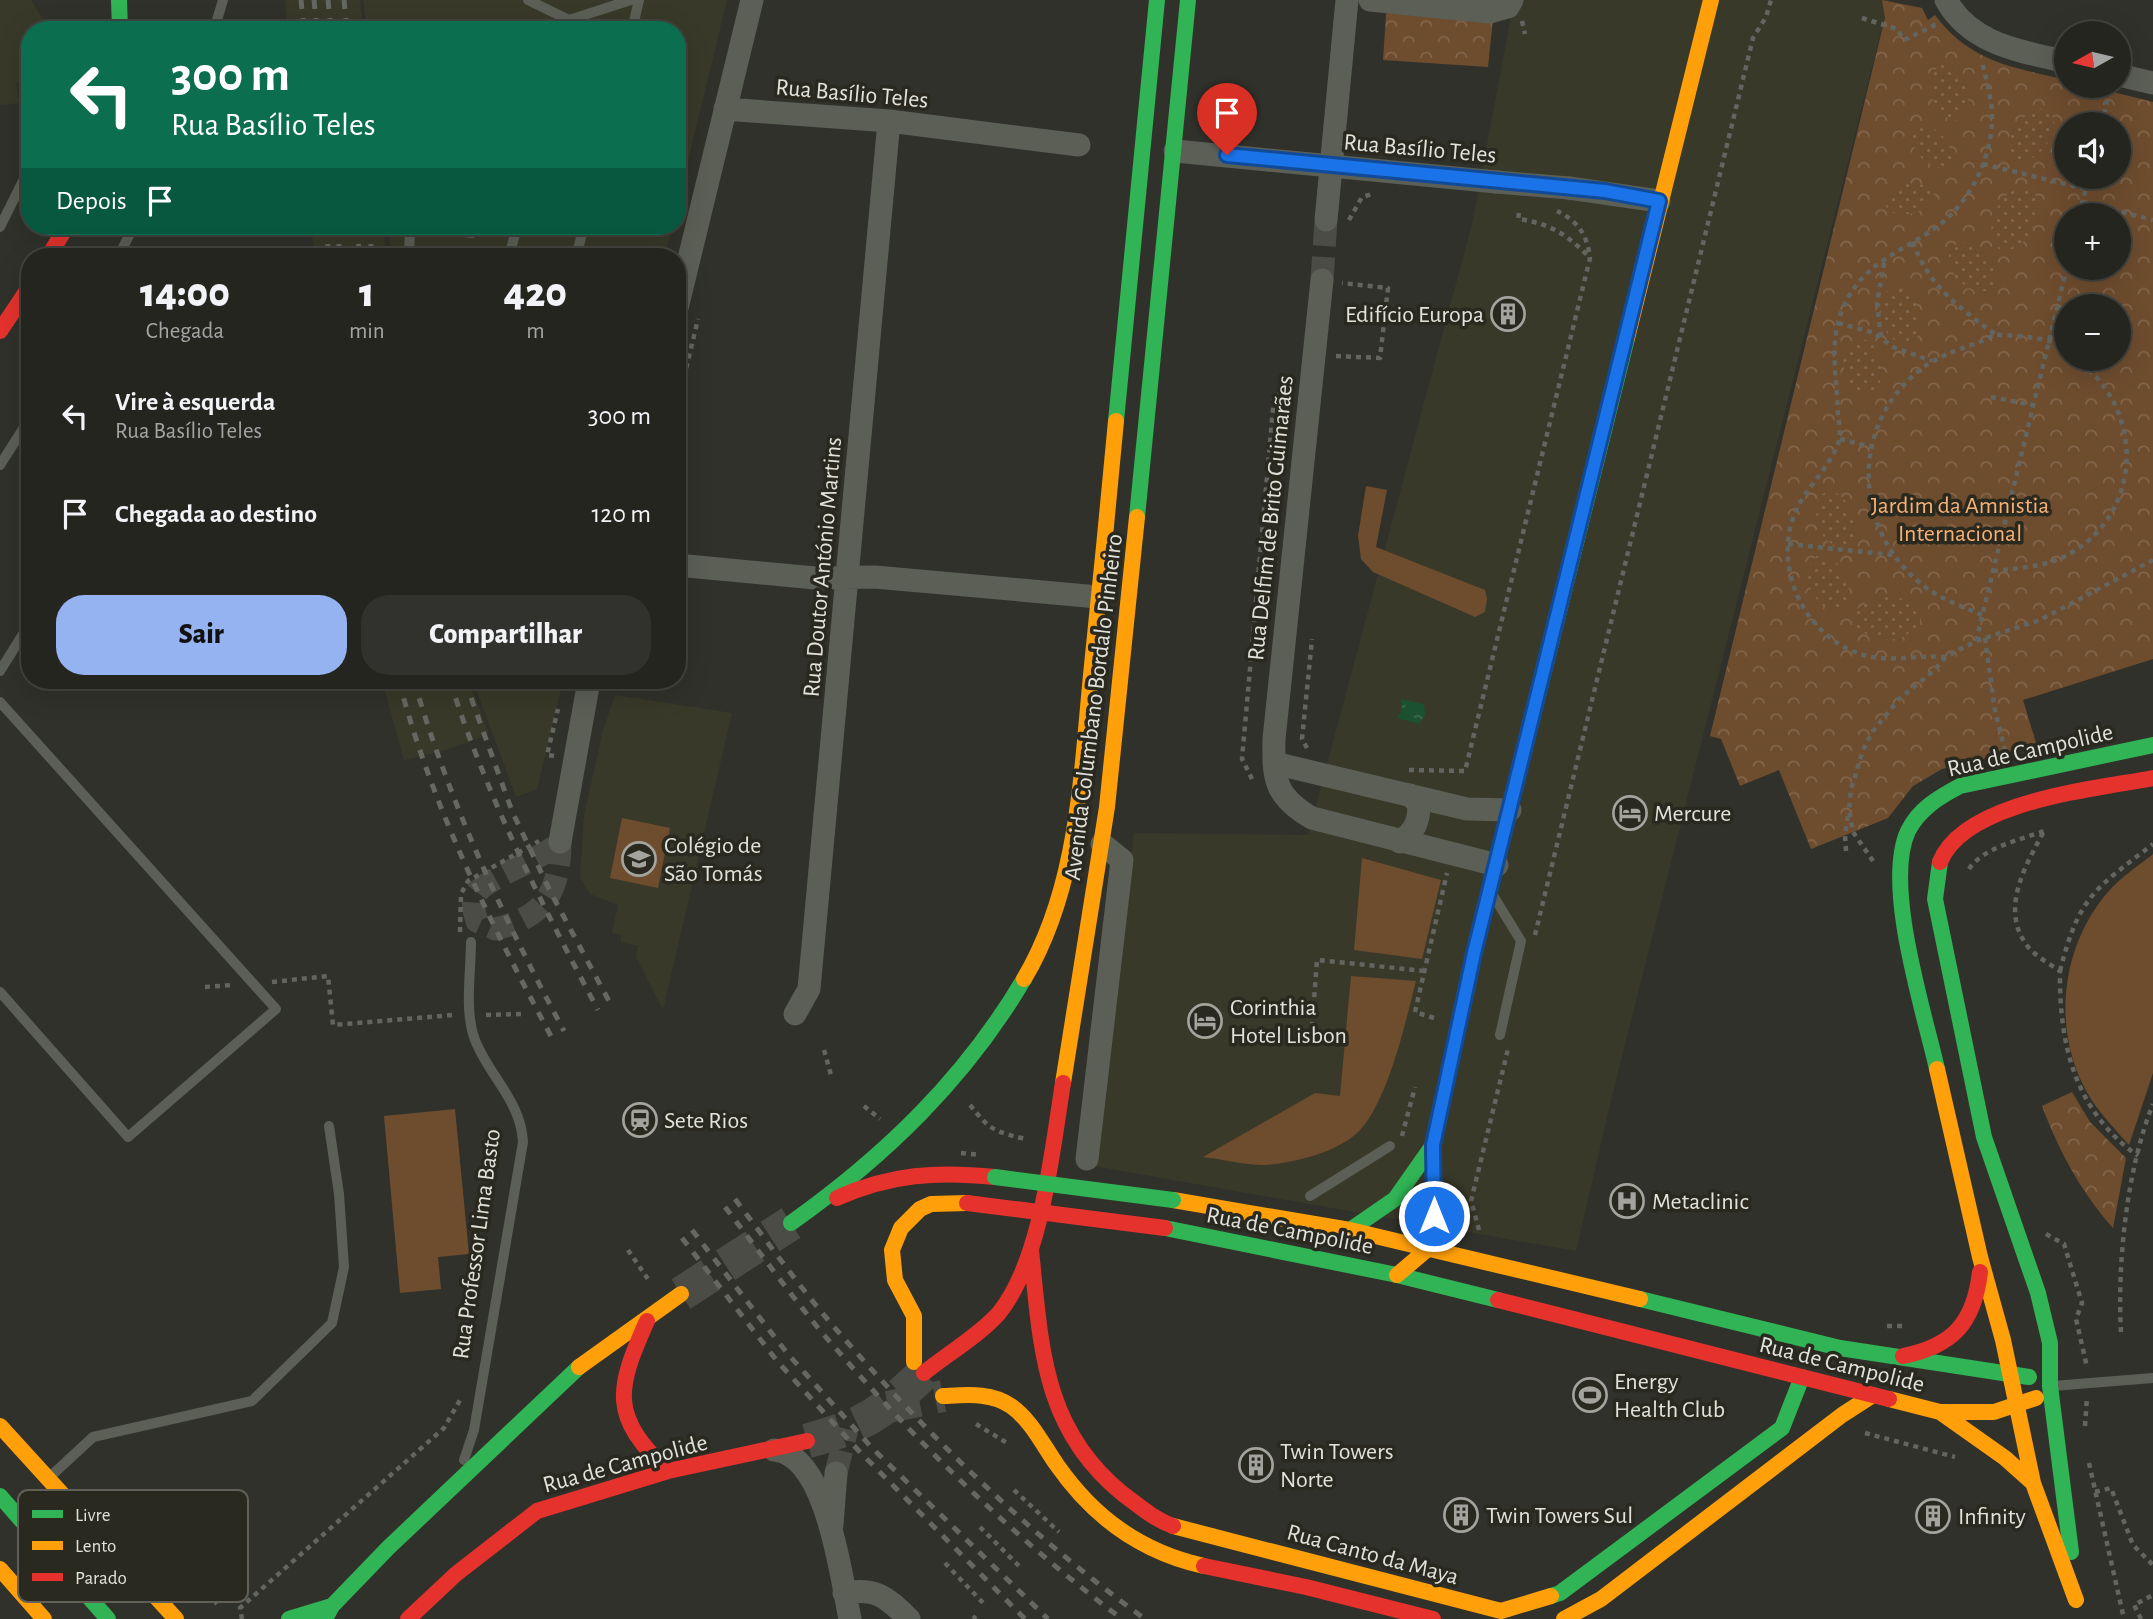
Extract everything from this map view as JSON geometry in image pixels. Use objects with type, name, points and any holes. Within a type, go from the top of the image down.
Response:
[{"type":"main road","points":[[119,0],[120,21]]},
{"type":"main road","name":"Avenida Columbano Bordalo Pinheiro","points":[[919,1368],[998,1314],[1031,1250],[1053,1146],[1102,844],[1175,150],[1188,0]]},
{"type":"main road","points":[[1397,1275],[1430,1247],[1435,1208],[1433,1145],[1474,953],[1711,0]]},
{"type":"main road","name":"Avenida Columbano Bordalo Pinheiro","points":[[791,1223],[899,1138],[932,1105],[982,1044],[1031,967],[1065,876],[1079,801],[1155,2]]},
{"type":"main road","points":[[1142,148],[1175,150]]},
{"type":"main road","points":[[0,331],[21,300]]},
{"type":"main road","name":"Rua de Campolide","points":[[2016,1399],[1980,1257],[1901,902],[1901,850],[1906,832],[1917,814],[1939,795],[1960,786],[2153,745]]},
{"type":"main road","points":[[2080,1619],[2050,1386],[2050,1343],[2038,1293],[1983,1138],[1935,899],[1935,877],[1939,860],[1951,841],[1971,824],[1996,813],[2153,778]]},
{"type":"main road","points":[[1349,1230],[1395,1199],[1433,1145]]},
{"type":"main road","name":"Rua de Campolide","points":[[809,1211],[863,1185],[911,1172],[941,1171],[1173,1200],[1349,1230],[1430,1247],[1883,1357],[2009,1372],[2050,1386]]},
{"type":"main road","name":"Rua de Campolide","points":[[919,1368],[914,1316],[895,1280],[892,1250],[901,1228],[920,1209],[932,1204],[967,1203],[1166,1228],[1397,1275],[1940,1412],[1994,1412],[2016,1399],[2035,1399],[2050,1386]]},
{"type":"main road","name":"Rua Canto da Maya","points":[[1031,1250],[1042,1358],[1058,1409],[1073,1438],[1091,1462],[1112,1485],[1137,1505],[1159,1521],[1193,1534],[1288,1555],[1501,1611],[1560,1593],[1782,1428],[1802,1377]]},
{"type":"main road","name":"Rua de Campolide","points":[[1883,1357],[1914,1355],[1929,1349],[1969,1321],[1979,1291],[1980,1257]]},
{"type":"main road","points":[[289,1619],[329,1613],[458,1478],[584,1363],[681,1294]]},
{"type":"main road","points":[[648,1319],[626,1367],[621,1393],[625,1415],[638,1442],[668,1471]]},
{"type":"main road","name":"Rua Canto da Maya","points":[[943,1396],[969,1393],[991,1397],[1017,1409],[1030,1421],[1070,1483],[1087,1503],[1114,1527],[1150,1550],[1194,1565],[1287,1583],[1433,1619]]},
{"type":"main road","points":[[1564,1619],[1601,1599],[1842,1415],[1873,1395]]},
{"type":"main road","points":[[2016,1399],[2033,1483],[2076,1600]]},
{"type":"main road","points":[[1940,1412],[2005,1458],[2033,1483]]},
{"type":"main road","points":[[0,1426],[60,1490]]},
{"type":"main road","name":"Rua de Campolide","points":[[408,1619],[515,1525],[537,1511],[668,1471],[807,1441]]},
{"type":"main road","points":[[0,1496],[18,1516]]},
{"type":"main road","points":[[0,1569],[18,1589]]},
{"type":"main road","points":[[29,1602],[44,1619]]},
{"type":"main road","points":[[93,1602],[108,1619]]},
{"type":"main road","points":[[159,1602],[173,1618]]},
{"type":"street","points":[[686,272],[752,0]]},
{"type":"street","points":[[1337,221],[1331,167],[1347,0]]},
{"type":"street","points":[[1370,0],[1490,12],[1508,6],[1512,0]]},
{"type":"street","points":[[1946,0],[1962,21],[1988,41],[2054,59]]},
{"type":"street","points":[[2132,78],[2153,83]]},
{"type":"street","name":"Rua Basílio Teles","points":[[725,109],[889,121],[1079,145]]},
{"type":"street","name":"Rua Doutor António Martins","points":[[795,1014],[810,989],[889,121]]},
{"type":"street","name":"Rua Basílio Teles","points":[[1175,150],[1569,188],[1659,201]]},
{"type":"street","name":"Rua Delfim de Brito Guimarães","points":[[1332,281],[1274,763],[1278,786],[1295,808],[1312,818],[1497,865]]},
{"type":"street","points":[[686,566],[816,578],[875,576],[1098,597]]},
{"type":"street","points":[[552,838],[587,689]]},
{"type":"street","points":[[1274,763],[1467,809],[1510,810]]},
{"type":"street","points":[[1400,842],[1412,833],[1419,819],[1419,804],[1410,795]]},
{"type":"street","points":[[1087,1159],[1122,860],[1102,844]]},
{"type":"street","points":[[773,1450],[788,1451],[806,1468],[832,1528],[850,1619]]},
{"type":"street","points":[[832,1528],[836,1473]]},
{"type":"street","points":[[844,1593],[860,1590],[884,1595],[909,1619]]},
{"type":"lane","points":[[217,21],[223,0]]},
{"type":"lane","points":[[528,0],[562,21]]},
{"type":"lane","points":[[578,21],[631,0]]},
{"type":"lane","points":[[634,21],[639,0]]},
{"type":"lane","points":[[0,227],[21,185]]},
{"type":"lane","points":[[0,465],[21,432]]},
{"type":"lane","points":[[0,671],[21,637]]},
{"type":"lane","points":[[0,702],[276,1009],[128,1137],[0,992]]},
{"type":"lane","points":[[1491,891],[1521,941],[1505,1037]]},
{"type":"lane","name":"Rua Professor Lima Basto","points":[[458,1478],[474,1430],[523,1142],[518,1112],[480,1049],[473,1031],[471,942]]},
{"type":"lane","points":[[49,1477],[93,1437],[252,1401],[332,1323],[344,1267],[339,1194],[329,1126]]},
{"type":"lane","points":[[1310,1196],[1394,1146]]},
{"type":"lane","points":[[2050,1386],[2153,1378]]},
{"type":"lane","points":[[316,1619],[329,1613]]},
{"type":"path","points":[[1533,944],[1753,38],[1766,17],[1771,0]]},
{"type":"path","points":[[1862,18],[1896,29],[1904,40],[1933,27]]},
{"type":"path","points":[[1946,657],[1922,655],[1887,659],[1861,654],[1837,643],[1817,625],[1801,604],[1789,571],[1788,544],[1800,502],[1819,477],[1839,439],[1838,394],[1832,369],[1838,323],[1858,282],[1885,257],[1933,230],[1963,201],[1983,164],[1992,115],[1982,62],[1988,41]]},
{"type":"path","points":[[1983,164],[2054,181]]},
{"type":"path","points":[[2086,189],[2083,202],[2153,220]]},
{"type":"path","points":[[1337,221],[1362,197],[1378,191]]},
{"type":"path","points":[[1396,769],[1465,771],[1590,258],[1587,235],[1576,223],[1552,209]]},
{"type":"path","points":[[1519,214],[1518,219],[1537,222],[1566,234],[1590,258]]},
{"type":"path","points":[[1913,242],[1920,261],[1941,292],[1996,335]]},
{"type":"path","points":[[1881,337],[1877,303],[1885,257]]},
{"type":"path","points":[[1976,641],[2064,280]]},
{"type":"path","points":[[1332,281],[1388,288],[1381,358],[1336,354],[1335,368]]},
{"type":"path","points":[[1838,323],[1881,337],[1893,347],[1932,361]]},
{"type":"path","points":[[1982,615],[1923,585],[1893,555],[1872,510],[1868,489],[1871,447],[1890,402],[1916,373],[1932,361],[1996,335],[2049,341],[2054,344]]},
{"type":"path","points":[[1993,572],[2035,567],[2070,554],[2099,531],[2119,500],[2127,464],[2124,427],[2109,393],[2090,371]]},
{"type":"path","points":[[1253,783],[1242,759],[1274,398],[1291,384]]},
{"type":"path","points":[[1992,397],[2033,405]]},
{"type":"path","points":[[1839,439],[1871,447]]},
{"type":"path","points":[[1788,544],[1893,555]]},
{"type":"path","points":[[1846,851],[1845,835],[1856,769],[1873,732],[1899,699],[1946,657],[1976,641],[2040,620],[2153,560]]},
{"type":"path","points":[[1984,638],[2002,738]]},
{"type":"path","points":[[1311,754],[1302,739],[1312,639]]},
{"type":"path","points":[[1849,810],[1853,832]]},
{"type":"path","points":[[1962,879],[1974,861],[1990,852],[2053,828]]},
{"type":"path","points":[[2044,831],[2020,879],[2015,900],[2016,919],[2031,950],[2060,971]]},
{"type":"path","points":[[460,945],[461,894],[468,881],[539,841],[552,838]]},
{"type":"path","points":[[2138,1156],[2119,1142],[2101,1123],[2082,1095],[2069,1065],[2062,1034],[2060,971],[2071,926],[2084,902],[2108,878],[2153,844]]},
{"type":"path","points":[[1431,1031],[1434,1018],[1415,1012],[1447,873],[1434,870]]},
{"type":"path","points":[[1312,1027],[1317,960],[1425,971]]},
{"type":"path","points":[[205,986],[328,976],[332,1025],[448,1015]]},
{"type":"path","points":[[491,1015],[521,1014]]},
{"type":"path","points":[[459,1015],[459,1023]]},
{"type":"path","points":[[1489,1236],[1477,1228],[1471,1200],[1505,1037]]},
{"type":"path","points":[[824,1050],[831,1075]]},
{"type":"path","points":[[1394,1146],[1416,1082]]},
{"type":"path","points":[[959,1105],[968,1102],[983,1124],[1001,1133],[1053,1146]]},
{"type":"path","points":[[2121,1332],[2121,1259],[2138,1156],[2153,1104]]},
{"type":"path","points":[[2047,1236],[2064,1244],[2082,1303],[2076,1319],[2088,1384],[2084,1435]]},
{"type":"path","points":[[628,1250],[649,1280]]},
{"type":"path","points":[[1882,1326],[1918,1325]]},
{"type":"path","points":[[248,1601],[444,1428],[457,1409],[461,1397]]},
{"type":"path","points":[[2088,1454],[2124,1619]]},
{"type":"path","points":[[2095,1492],[2111,1488],[2133,1545],[2153,1565]]},
{"type":"path","points":[[1014,1490],[1059,1532]]},
{"type":"path","points":[[980,1527],[1022,1569]]},
{"type":"path","points":[[945,1563],[986,1606]]},
{"type":"path","points":[[2141,1619],[2134,1605],[2153,1595]]},
{"type":"path","points":[[242,1619],[240,1608],[247,1602]]},
{"type":"shaded area","points":[[0,0],[31,0],[44,21],[21,21],[21,82],[16,83],[19,103],[0,105]]},
{"type":"shaded area","points":[[285,0],[360,0],[362,21],[287,21]]},
{"type":"shaded area","points":[[363,0],[727,0],[686,169],[686,21],[366,21]]},
{"type":"shaded area","points":[[1514,0],[1889,0],[1612,1096],[1576,1251],[1094,1166],[1134,833],[1308,835],[1472,224]]},
{"type":"shaded area","points":[[312,235],[384,235],[385,248],[314,248]]},
{"type":"shaded area","points":[[389,235],[670,235],[667,248],[391,248]]},
{"type":"shaded area","points":[[384,689],[472,689],[489,734],[443,751],[404,760]]},
{"type":"shaded area","points":[[476,689],[561,689],[537,789],[516,797]]},
{"type":"shaded area","name":"Colégio de São Tomás","points":[[615,695],[732,713],[663,1010],[636,957],[638,946],[621,942],[621,935],[612,933],[618,905],[590,894],[580,877],[584,815],[603,730]]},
{"type":"green space","points":[[1387,0],[1495,0],[1488,67],[1383,60]]},
{"type":"green space","name":"Jardim da Amnistia Internacional","points":[[1882,0],[1922,8],[1928,20],[1935,15],[1963,44],[1994,61],[2054,77],[2054,98],[2132,97],[2153,102],[2153,659],[2023,700],[2037,746],[1942,769],[1913,786],[1888,818],[1811,849],[1779,770],[1740,786],[1721,739],[1710,736],[1885,18]]},
{"type":"green space","points":[[1944,63],[1960,71],[1968,89],[1967,108],[1955,121],[1940,114],[1932,94],[1931,79],[1938,67]]},
{"type":"green space","points":[[2042,109],[2054,118],[2052,134],[2038,154],[2024,160],[2016,159],[2009,148],[2011,134],[2018,122]]},
{"type":"green space","points":[[1920,124],[1933,128],[1946,141],[1952,159],[1947,167],[1933,166],[1918,153],[1911,134]]},
{"type":"green space","points":[[1905,183],[1930,185],[1934,191],[1933,199],[1913,213],[1888,211],[1884,199]]},
{"type":"green space","points":[[2026,187],[2036,196],[2037,214],[2034,224],[2030,233],[2017,247],[1999,249],[1991,238],[1995,213],[2004,198],[2017,189]]},
{"type":"green space","points":[[1959,242],[1979,249],[1989,259],[1996,279],[1990,290],[1982,291],[1966,286],[1954,273],[1949,256],[1951,248]]},
{"type":"green space","points":[[1898,287],[1910,296],[1919,314],[1918,336],[1908,345],[1899,343],[1887,333],[1881,317],[1883,293]]},
{"type":"green space","points":[[1856,338],[1872,345],[1880,360],[1881,379],[1872,394],[1859,393],[1846,373],[1843,357],[1845,349]]},
{"type":"green space","points":[[1366,486],[1387,490],[1376,547],[1485,590],[1485,612],[1475,617],[1373,572],[1361,559],[1358,536]]},
{"type":"green space","points":[[1833,491],[1845,500],[1854,518],[1853,539],[1843,547],[1828,541],[1817,520],[1819,496]]},
{"type":"green space","points":[[1817,556],[1835,562],[1846,578],[1848,596],[1845,605],[1838,611],[1822,604],[1811,589],[1808,571]]},
{"type":"green space","points":[[1885,597],[1905,599],[1918,606],[1921,619],[1909,633],[1894,639],[1878,638],[1865,633],[1856,625],[1854,615],[1863,605]]},
{"type":"green space","points":[[622,818],[670,828],[658,888],[610,878]]},
{"type":"green space","points":[[2153,854],[2153,1073],[2129,1145],[2095,1105],[2078,1074],[2066,1021],[2066,993],[2079,939],[2092,914],[2113,887]]},
{"type":"green space","points":[[1362,858],[1441,880],[1422,959],[1354,950]]},
{"type":"green space","points":[[1351,976],[1416,981],[1394,1062],[1367,1121],[1347,1141],[1314,1156],[1290,1162],[1259,1165],[1203,1157],[1315,1093],[1340,1096]]},
{"type":"green space","points":[[2072,1092],[2090,1122],[2126,1158],[2113,1228],[2072,1170],[2042,1106]]},
{"type":"green space","points":[[455,1109],[469,1254],[438,1257],[441,1289],[400,1293],[384,1116]]},
{"type":"water","points":[[1401,699],[1424,704],[1425,715],[1419,724],[1397,718],[1402,710]]},
{"type":"tunnel","points":[[1322,280],[1326,220]]},
{"type":"tunnel","points":[[560,842],[553,888],[538,909],[512,924],[495,929],[477,921],[474,900],[481,888],[560,842]]},
{"type":"tunnel","points":[[681,1294],[791,1223]]},
{"type":"tunnel","points":[[807,1441],[844,1429],[871,1416],[896,1399],[924,1373]]},
{"type":"tunnel","points":[[888,1407],[943,1396]]},
{"type":"tunnel","points":[[836,1473],[847,1429]]},
{"type":"railway","points":[[301,0],[303,21]]},
{"type":"railway","points":[[314,0],[316,21]]},
{"type":"railway","points":[[328,0],[330,21]]},
{"type":"railway","points":[[344,0],[346,21]]},
{"type":"railway","points":[[327,235],[328,248]]},
{"type":"railway","points":[[338,235],[339,248]]},
{"type":"railway","points":[[357,235],[359,248]]},
{"type":"railway","points":[[370,235],[371,248]]},
{"type":"railway","points":[[401,689],[428,774],[465,864],[552,1038]]},
{"type":"railway","points":[[416,689],[461,816],[499,903],[564,1031]]},
{"type":"railway","points":[[453,689],[516,849],[598,1010]]},
{"type":"railway","points":[[468,689],[512,811],[551,893],[610,1003]]},
{"type":"railway","points":[[735,1199],[829,1321],[939,1441],[1059,1552],[1145,1619]]},
{"type":"railway","points":[[725,1207],[819,1329],[925,1445],[1040,1553],[1122,1619]]},
{"type":"railway","points":[[692,1230],[787,1353],[872,1448],[1048,1619]]},
{"type":"railway","points":[[682,1238],[777,1361],[858,1450],[1025,1619]]},
{"type":"traffic: fast","points":[[119,0],[120,21]]},
{"type":"traffic: fast","points":[[1116,421],[1157,0]]},
{"type":"traffic: fast","points":[[1137,517],[1188,0]]},
{"type":"traffic: fast","points":[[1505,828],[1627,338]]},
{"type":"traffic: fast","points":[[1937,1069],[1908,948],[1903,915],[1900,883],[1902,854],[1913,823],[1930,804],[1960,786],[2153,745]]},
{"type":"traffic: fast","points":[[1940,862],[1935,899],[1984,1137],[2038,1293],[2050,1343],[2050,1386],[2071,1552]]},
{"type":"traffic: fast","points":[[791,1223],[859,1171],[921,1113],[976,1050],[1024,979]]},
{"type":"traffic: fast","points":[[1350,1230],[1395,1199],[1433,1145]]},
{"type":"traffic: fast","points":[[995,1177],[1173,1200]]},
{"type":"traffic: fast","points":[[1165,1228],[1397,1275],[1498,1300]]},
{"type":"traffic: fast","points":[[1640,1299],[1840,1348],[2029,1377]]},
{"type":"traffic: fast","points":[[325,1619],[332,1606],[388,1548],[579,1367]]},
{"type":"traffic: fast","points":[[1551,1596],[1560,1593],[1782,1428],[1802,1377]]},
{"type":"traffic: fast","points":[[0,1496],[18,1516]]},
{"type":"traffic: fast","points":[[93,1602],[108,1619]]},
{"type":"traffic: fast","points":[[289,1619],[332,1606]]},
{"type":"traffic: slow","points":[[1627,338],[1711,0]]},
{"type":"traffic: slow","points":[[1024,979],[1042,944],[1056,907],[1074,831],[1116,421]]},
{"type":"traffic: slow","points":[[1063,1083],[1107,807],[1137,517]]},
{"type":"traffic: slow","points":[[1397,1275],[1430,1247],[1435,1208],[1433,1145],[1474,953],[1505,828]]},
{"type":"traffic: slow","points":[[1937,1069],[1980,1257],[2003,1340],[2033,1483],[2076,1600]]},
{"type":"traffic: slow","points":[[1173,1200],[1350,1230],[1640,1299]]},
{"type":"traffic: slow","points":[[914,1362],[914,1316],[895,1280],[892,1250],[901,1228],[920,1209],[931,1204],[967,1203]]},
{"type":"traffic: slow","points":[[579,1367],[681,1294]]},
{"type":"traffic: slow","points":[[1564,1619],[1601,1599],[1842,1415],[1873,1395]]},
{"type":"traffic: slow","points":[[943,1396],[987,1396],[1011,1406],[1031,1426],[1071,1484],[1103,1517],[1160,1552],[1204,1566]]},
{"type":"traffic: slow","points":[[1889,1399],[1940,1412],[1994,1412],[2036,1398]]},
{"type":"traffic: slow","points":[[1940,1412],[2005,1458],[2033,1483]]},
{"type":"traffic: slow","points":[[0,1426],[58,1490]]},
{"type":"traffic: slow","points":[[1173,1526],[1501,1611],[1551,1596]]},
{"type":"traffic: slow","points":[[0,1569],[18,1589]]},
{"type":"traffic: slow","points":[[29,1602],[44,1619]]},
{"type":"traffic: slow","points":[[160,1602],[176,1619]]},
{"type":"traffic: jam","points":[[54,248],[61,235]]},
{"type":"traffic: jam","points":[[0,331],[21,300]]},
{"type":"traffic: jam","points":[[1940,862],[1954,841],[1975,825],[2003,812],[2067,793],[2153,778]]},
{"type":"traffic: jam","points":[[924,1373],[992,1321],[1014,1291],[1026,1264],[1043,1203],[1063,1083]]},
{"type":"traffic: jam","points":[[837,1198],[876,1184],[914,1176],[954,1174],[995,1177]]},
{"type":"traffic: jam","points":[[967,1203],[1165,1228]]},
{"type":"traffic: jam","points":[[1031,1250],[1043,1352],[1061,1413],[1076,1442],[1096,1469],[1141,1508],[1173,1526]]},
{"type":"traffic: jam","points":[[1903,1356],[1935,1346],[1958,1329],[1972,1305],[1980,1272]]},
{"type":"traffic: jam","points":[[1498,1300],[1889,1399]]},
{"type":"traffic: jam","points":[[647,1321],[629,1366],[624,1401],[636,1434],[668,1471]]},
{"type":"traffic: jam","points":[[408,1619],[456,1574],[537,1511],[668,1471],[807,1441]]},
{"type":"traffic: jam","points":[[1204,1566],[1306,1587],[1433,1619]]},
{"type":"place","name":"Edifício Europa","points":[[1508,314]]},
{"type":"place","name":"Mercure","points":[[1630,813]]},
{"type":"place","name":"Colégio de São Tomás","points":[[639,859]]},
{"type":"place","name":"Corinthia Hotel Lisbon","points":[[1205,1021]]},
{"type":"place","name":"Sete Rios","points":[[640,1120]]},
{"type":"place","name":"Metaclinic","points":[[1627,1201]]},
{"type":"place","name":"Energy Health Club","points":[[1590,1395]]},
{"type":"place","name":"Twin Towers Norte","points":[[1256,1465]]},
{"type":"place","name":"Twin Towers Sul","points":[[1461,1515]]},
{"type":"place","name":"Infinity","points":[[1933,1516]]},
{"type":"route","points":[[1227,155],[1605,191],[1659,201],[1474,953],[1433,1145],[1434,1216]]}]
